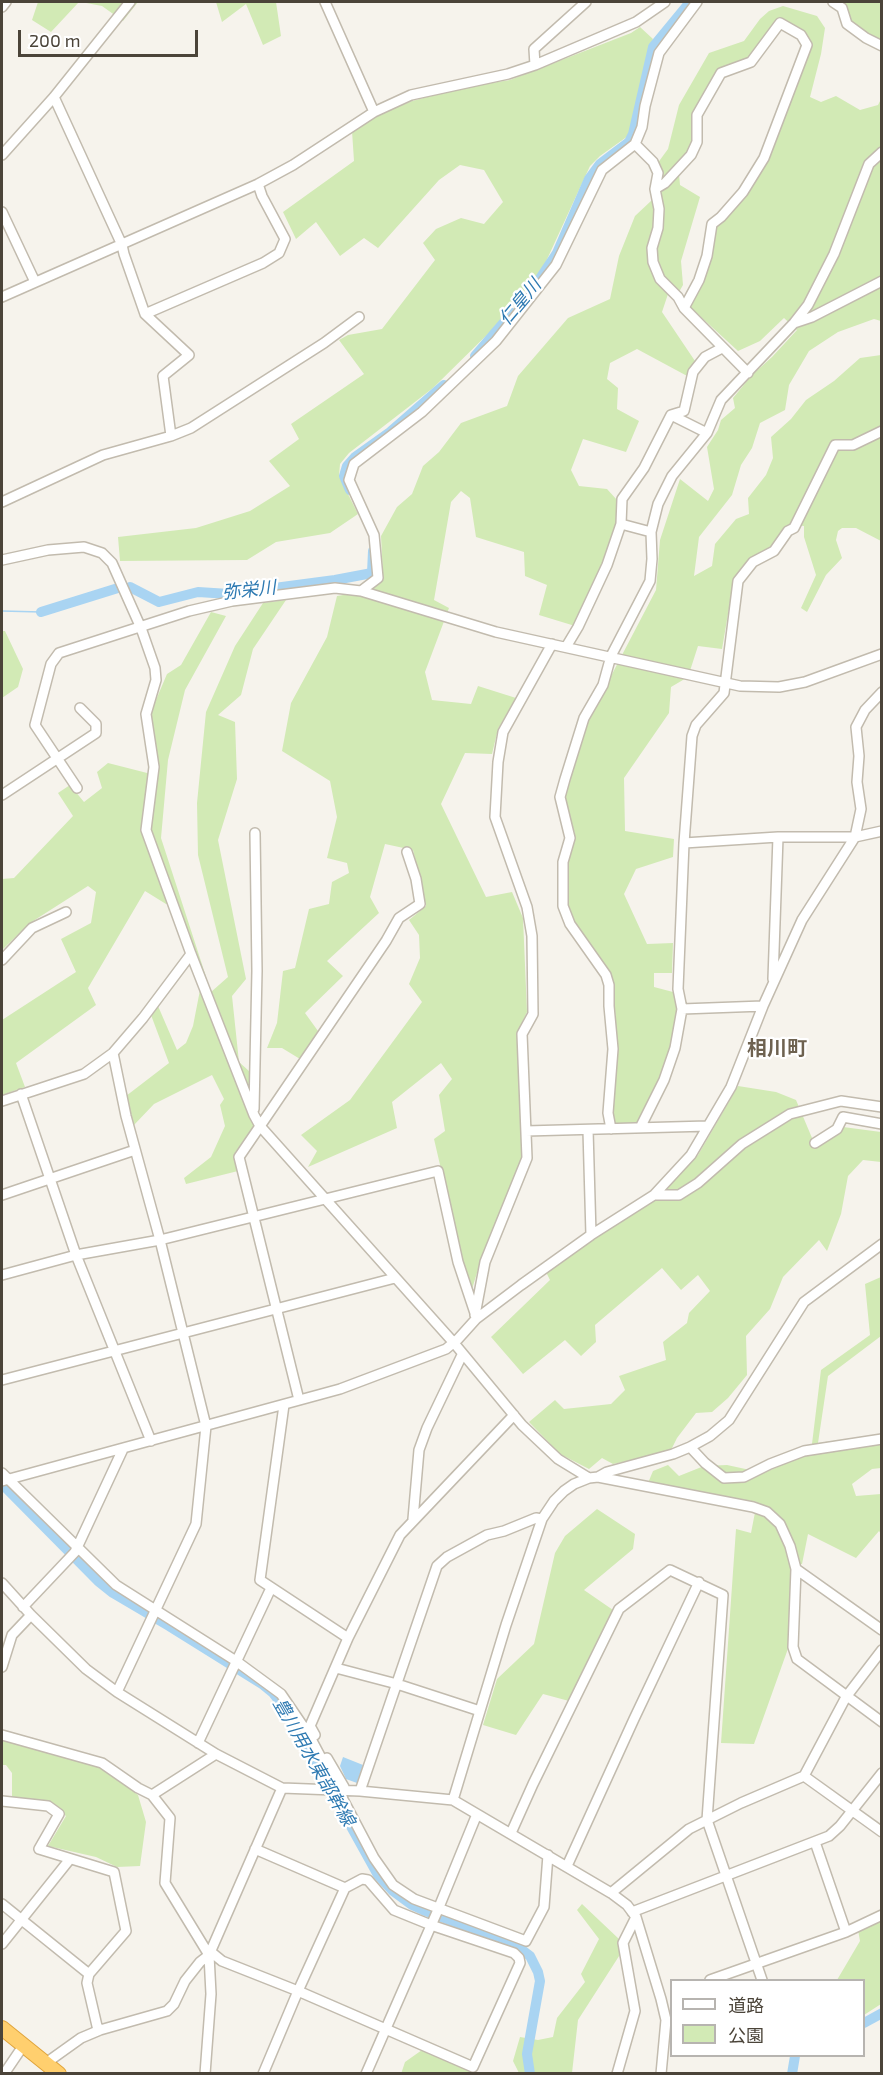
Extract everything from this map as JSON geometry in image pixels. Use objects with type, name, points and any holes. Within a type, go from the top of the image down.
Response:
[{"type":"highway","points":[[2,2028],[59,2073]]},
{"type":"street","points":[[2,7],[6,2]]},
{"type":"street","points":[[2,155],[54,98],[130,2]]},
{"type":"street","points":[[325,2],[374,112]]},
{"type":"street","points":[[535,64],[534,49],[586,2]]},
{"type":"street","points":[[2,297],[258,184],[293,165],[374,112],[411,95],[508,74],[636,22],[665,2]]},
{"type":"street","points":[[361,591],[378,578],[374,535],[349,480],[354,464],[422,412],[496,341],[556,265],[602,170],[635,144],[642,128],[645,106],[660,53],[697,2]]},
{"type":"street","points":[[833,2],[842,8],[847,24],[882,46]]},
{"type":"street","points":[[655,189],[665,183],[691,155],[697,142],[697,115],[721,73],[751,62],[780,23],[801,35],[807,45],[764,158],[743,192],[721,218],[712,224],[707,256],[699,280],[684,308]]},
{"type":"street","points":[[54,98],[122,245],[145,314],[189,356],[164,376],[171,436]]},
{"type":"street","points":[[635,144],[653,162],[658,173],[655,189],[659,209],[658,228],[652,248],[653,262],[660,279],[678,297],[684,308],[748,373]]},
{"type":"street","points":[[611,1129],[608,1113],[613,1048],[609,985],[606,975],[570,924],[563,906],[563,862],[570,838],[560,797],[584,718],[603,685],[611,656],[650,581],[651,532],[658,504],[672,476],[707,433],[721,400],[794,323],[808,305],[834,254],[869,164],[882,152]]},
{"type":"street","points":[[145,314],[263,263],[279,253],[285,239],[258,184]]},
{"type":"street","points":[[2,212],[35,282]]},
{"type":"street","points":[[794,323],[812,317],[882,281]]},
{"type":"street","points":[[2,502],[103,455],[191,428],[359,317]]},
{"type":"street","points":[[566,647],[607,565],[621,524],[622,499],[644,468],[672,415],[684,411],[693,372],[705,357],[722,348]]},
{"type":"street","points":[[672,415],[707,433]]},
{"type":"street","points":[[640,1128],[664,1080],[675,1048],[682,1009],[678,989],[684,843],[692,736],[696,725],[724,693],[738,581],[753,562],[774,551],[788,531],[794,528],[835,445],[853,445],[882,431]]},
{"type":"street","points":[[621,524],[651,532]]},
{"type":"street","points":[[2,560],[48,550],[84,547],[102,552],[112,563],[141,628],[155,668],[156,681],[146,714],[154,767],[146,830],[190,954],[260,1126],[454,1343],[522,1425],[558,1459],[593,1478],[753,1507],[767,1512],[780,1524],[790,1546],[796,1569],[794,1647],[797,1659],[882,1722]]},
{"type":"street","points":[[77,788],[35,724],[51,664],[59,653],[141,628],[189,610],[232,601],[335,588],[361,591],[486,629],[740,686],[779,687],[805,682],[882,654]]},
{"type":"street","points":[[476,1317],[485,1262],[527,1158],[522,1035],[533,1014],[532,936],[527,907],[495,817],[498,762],[502,732],[552,644]]},
{"type":"street","points":[[340,1790],[309,1735],[281,1694],[236,1662],[116,1585],[74,1553],[4,1478],[123,1449],[340,1389],[446,1349],[476,1317],[591,1235],[654,1195],[691,1155],[731,1087],[763,1006],[801,920],[855,837],[861,809],[856,727],[865,710],[882,692]]},
{"type":"street","points":[[2,795],[96,733],[96,724],[80,708]]},
{"type":"street","points":[[684,843],[778,837],[855,837],[882,831]]},
{"type":"street","points":[[254,1115],[257,971],[255,832]]},
{"type":"street","points":[[773,985],[778,837]]},
{"type":"street","points":[[299,1400],[239,1157],[399,918],[420,904],[416,879],[407,852]]},
{"type":"street","points":[[2,960],[32,928],[66,912]]},
{"type":"street","points":[[2,1101],[84,1074],[113,1053],[143,1018],[190,954]]},
{"type":"street","points":[[682,1009],[763,1006]]},
{"type":"street","points":[[113,1053],[126,1116],[160,1240],[206,1425],[196,1524],[117,1692]]},
{"type":"street","points":[[21,1094],[76,1255],[151,1441]]},
{"type":"street","points":[[654,1195],[679,1195],[698,1183],[742,1144],[790,1114],[841,1101],[882,1107]]},
{"type":"street","points":[[814,1143],[837,1129],[843,1116],[882,1124]]},
{"type":"street","points":[[526,1131],[708,1126]]},
{"type":"street","points":[[588,1130],[591,1235]]},
{"type":"street","points":[[2,1195],[135,1150]]},
{"type":"street","points":[[2,1275],[76,1255],[160,1240],[438,1171],[458,1262],[476,1317]]},
{"type":"street","points":[[453,1800],[506,1625],[542,1519],[554,1501],[574,1484],[690,1448],[710,1436],[729,1420],[804,1302],[882,1244]]},
{"type":"street","points":[[2,1380],[395,1278]]},
{"type":"street","points":[[413,1519],[420,1450],[462,1354]]},
{"type":"street","points":[[284,1405],[260,1580],[348,1638]]},
{"type":"street","points":[[2,1736],[102,1763],[152,1795],[170,1818],[165,1883],[210,1954],[474,2067],[520,1963],[519,1958],[514,1953],[435,1916],[393,1885],[374,1858],[310,1726],[348,1638],[400,1535],[514,1415]]},
{"type":"street","points":[[690,1448],[724,1478],[744,1477],[804,1451],[882,1439]]},
{"type":"street","points":[[23,1607],[74,1553],[123,1449]]},
{"type":"street","points":[[360,1791],[437,1566],[447,1557],[487,1535],[536,1518],[542,1519]]},
{"type":"street","points":[[796,1569],[882,1630]]},
{"type":"street","points":[[511,1833],[620,1609],[670,1570],[723,1595],[707,1820],[762,1979]]},
{"type":"street","points":[[567,1866],[699,1582]]},
{"type":"street","points":[[2,1583],[86,1669],[117,1692],[216,1754],[282,1788],[360,1791],[453,1800],[567,1866],[627,1905],[634,1914],[669,2020],[661,2073]]},
{"type":"street","points":[[198,1743],[271,1588]]},
{"type":"street","points":[[2,1667],[12,1635],[31,1615]]},
{"type":"street","points":[[610,1893],[689,1829],[741,1803],[804,1776],[846,1697],[882,1650]]},
{"type":"street","points":[[336,1668],[397,1684],[480,1711]]},
{"type":"street","points":[[152,1795],[216,1754]]},
{"type":"street","points":[[617,2073],[635,2011],[623,1943],[634,1914],[726,1874],[828,1836],[840,1826],[882,1773]]},
{"type":"street","points":[[804,1776],[882,1832]]},
{"type":"street","points":[[46,2063],[81,2038],[100,2030],[167,2012],[174,2004],[184,1981],[210,1954],[282,1788]]},
{"type":"street","points":[[2,1801],[48,1806],[60,1814],[39,1849],[114,1872],[126,1931],[89,1974],[87,1983],[97,2026],[100,2030]]},
{"type":"street","points":[[366,2073],[477,1814]]},
{"type":"street","points":[[815,1842],[846,1932]]},
{"type":"street","points":[[255,1849],[345,1888]]},
{"type":"street","points":[[263,2073],[345,1888],[362,1879],[368,1880],[394,1910],[435,1916],[526,1941],[544,1907],[548,1855]]},
{"type":"street","points":[[2,1944],[70,1858]]},
{"type":"street","points":[[2,1904],[89,1974]]},
{"type":"street","points":[[713,1979],[846,1932],[882,1915]]},
{"type":"street","points":[[205,2073],[211,1994],[210,1954]]},
{"type":"street","points":[[661,1999],[670,1996]]},
{"type":"street","points":[[4,2073],[23,2046]]},
{"type":"green space","points":[[38,2],[79,2],[51,32],[32,20]]},
{"type":"green space","points":[[81,2],[138,2],[123,21],[102,6]]},
{"type":"green space","points":[[216,2],[276,2],[281,36],[263,45],[246,4],[222,22]]},
{"type":"green space","points":[[841,2],[881,2],[881,41],[850,22],[845,5]]},
{"type":"green space","points":[[783,6],[817,16],[825,28],[810,97],[821,102],[836,96],[860,110],[878,105],[881,99],[881,321],[874,319],[838,332],[809,351],[789,385],[785,410],[760,423],[752,448],[741,465],[732,495],[699,537],[694,576],[712,566],[715,544],[736,519],[749,514],[748,498],[766,475],[773,458],[771,437],[791,419],[806,400],[834,381],[860,358],[881,355],[881,541],[856,528],[842,528],[838,531],[836,540],[842,558],[826,575],[807,612],[801,608],[816,575],[804,537],[804,526],[789,525],[771,548],[734,579],[722,649],[698,646],[688,677],[671,687],[669,713],[624,778],[625,831],[674,839],[673,857],[636,869],[624,894],[647,944],[673,943],[672,973],[654,973],[654,987],[673,992],[679,1009],[672,1046],[661,1077],[639,1123],[613,1124],[611,1112],[617,1047],[614,989],[610,974],[574,922],[568,904],[567,864],[575,834],[564,796],[588,720],[656,590],[660,540],[680,479],[708,501],[714,489],[707,447],[718,430],[721,420],[735,408],[733,398],[752,375],[797,330],[784,318],[760,341],[738,351],[690,307],[704,281],[711,259],[715,227],[726,219],[747,193],[769,158],[811,45],[779,19],[748,59],[720,69],[693,135],[691,150],[679,174],[680,185],[700,197],[681,261],[683,285],[679,292],[664,278],[656,260],[659,191],[657,164],[668,149],[679,105],[709,53],[744,41],[760,19],[769,11]]},
{"type":"green space","points":[[640,27],[653,39],[628,136],[590,166],[543,268],[500,322],[433,388],[349,453],[340,464],[339,476],[358,514],[330,533],[276,542],[247,560],[120,561],[118,537],[196,528],[250,511],[290,486],[269,461],[299,439],[291,424],[364,374],[339,340],[348,335],[382,329],[435,260],[423,243],[436,229],[461,218],[484,224],[503,202],[484,170],[460,165],[439,180],[378,248],[364,238],[340,256],[316,222],[296,239],[283,212],[354,161],[352,131],[376,116],[412,101],[466,87],[510,80],[631,33]]},
{"type":"green space","points":[[652,200],[655,208],[655,227],[647,250],[656,280],[668,294],[662,312],[695,361],[689,377],[637,349],[610,363],[607,379],[618,388],[617,409],[639,421],[626,452],[583,439],[571,470],[579,486],[607,489],[617,500],[616,527],[604,564],[575,626],[539,615],[547,585],[525,576],[524,552],[476,537],[470,498],[461,491],[451,502],[434,600],[449,608],[425,672],[432,700],[471,704],[478,686],[516,698],[498,729],[492,754],[465,753],[441,804],[486,897],[512,892],[523,918],[527,1012],[517,1033],[523,1156],[480,1263],[472,1289],[463,1264],[434,1139],[445,1131],[439,1095],[452,1079],[441,1063],[392,1102],[397,1128],[308,1167],[317,1151],[301,1135],[350,1100],[422,1002],[409,984],[420,958],[419,935],[409,920],[426,906],[413,850],[385,844],[370,897],[379,913],[327,961],[343,976],[305,1013],[318,1031],[300,1059],[282,1048],[267,1048],[277,1023],[283,971],[295,968],[309,909],[329,904],[332,882],[349,873],[347,863],[327,858],[337,817],[330,781],[282,751],[291,703],[327,637],[337,596],[361,592],[383,576],[381,536],[397,507],[412,494],[423,466],[439,452],[461,423],[507,406],[518,376],[568,318],[610,299],[619,256],[635,216]]},
{"type":"green space","points":[[286,600],[253,649],[241,695],[218,715],[235,722],[237,779],[218,840],[246,979],[232,996],[239,1062],[249,1071],[249,1114],[254,1127],[234,1154],[238,1171],[186,1184],[184,1178],[211,1157],[225,1126],[220,1105],[224,1099],[212,1075],[154,1104],[134,1125],[126,1096],[169,1063],[151,1015],[158,1006],[177,1050],[186,1043],[193,1026],[200,990],[206,987],[174,901],[166,904],[145,891],[88,988],[96,1005],[16,1063],[25,1087],[2,1095],[2,1020],[76,972],[61,939],[91,923],[96,892],[88,886],[30,923],[2,950],[2,879],[14,878],[73,816],[58,793],[70,785],[84,802],[102,788],[97,772],[108,763],[155,775],[150,714],[167,674],[181,665],[211,612],[226,616],[185,690],[168,760],[161,838],[211,992],[228,977],[198,855],[197,803],[206,712],[235,646],[263,603]]},
{"type":"green space","points":[[2,631],[5,631],[23,669],[18,687],[2,698]]},
{"type":"green space","points":[[738,1086],[776,1092],[796,1100],[815,1145],[843,1127],[881,1132],[881,1162],[863,1160],[848,1176],[841,1214],[827,1251],[819,1240],[783,1277],[770,1309],[746,1336],[747,1375],[728,1398],[712,1412],[696,1413],[677,1438],[670,1452],[613,1464],[602,1458],[589,1469],[560,1454],[529,1422],[555,1400],[564,1409],[611,1404],[625,1390],[619,1376],[666,1360],[663,1342],[687,1323],[689,1313],[710,1291],[698,1275],[681,1290],[662,1268],[595,1325],[596,1342],[581,1356],[565,1340],[523,1374],[491,1337],[550,1280],[545,1270],[655,1198],[698,1155]]},
{"type":"green space","points":[[881,1277],[881,1336],[828,1376],[818,1443],[881,1434],[881,1468],[872,1469],[852,1484],[856,1496],[881,1494],[881,1534],[879,1531],[856,1558],[808,1534],[802,1564],[790,1566],[790,1643],[754,1744],[721,1743],[736,1529],[751,1533],[757,1502],[648,1483],[653,1471],[668,1465],[679,1476],[704,1466],[727,1465],[764,1473],[811,1452],[821,1370],[870,1335],[865,1284]]},
{"type":"green space","points":[[597,1509],[635,1534],[633,1549],[584,1590],[613,1610],[569,1701],[543,1694],[516,1735],[483,1725],[497,1679],[534,1644],[555,1553],[565,1536]]},
{"type":"green space","points":[[2,1739],[101,1767],[138,1795],[146,1822],[140,1866],[117,1867],[96,1857],[48,1846],[66,1816],[49,1802],[12,1798],[12,1773],[6,1765],[2,1765]]},
{"type":"green space","points":[[582,1904],[619,1939],[621,1953],[578,2020],[572,2073],[519,2073],[513,2061],[520,2037],[538,2040],[553,2037],[557,2018],[585,1982],[581,1974],[599,1939],[577,1910]]},
{"type":"green space","points":[[881,1918],[881,2004],[865,2014],[865,1979],[838,1979],[860,1941],[858,1930]]},
{"type":"green space","points":[[422,2050],[474,2073],[401,2074],[405,2062]]},
{"type":"water","points":[[343,1757],[363,1765],[357,1783],[346,1779],[340,1766]]},
{"type":"waterway","name":"仁皇川","points":[[539,280],[557,253],[589,179],[600,164],[629,142],[633,134],[653,47],[690,2]]},
{"type":"waterway","name":"仁皇川","points":[[475,356],[512,313]]},
{"type":"waterway","name":"仁皇川","points":[[350,490],[344,476],[347,466],[355,457],[390,432],[444,385]]},
{"type":"waterway","name":"弥栄川","points":[[130,587],[159,602],[198,592],[229,594],[335,580],[372,573],[373,551]]},
{"type":"waterway","name":"弥栄川","points":[[41,612],[118,588]]},
{"type":"waterway","points":[[2,611],[41,612]]},
{"type":"waterway","name":"豊川用水東部幹線","points":[[2,1484],[98,1581],[113,1593],[262,1684],[273,1693],[287,1711],[378,1875],[393,1891],[412,1905],[514,1944],[530,1956],[540,1981],[527,2054],[530,2074]]},
{"type":"waterway","points":[[865,2022],[882,2013]]},
{"type":"waterway","points":[[792,2074],[795,2057]]},
{"type":"district","name":"相川町","points":[[777,1048]]}]
